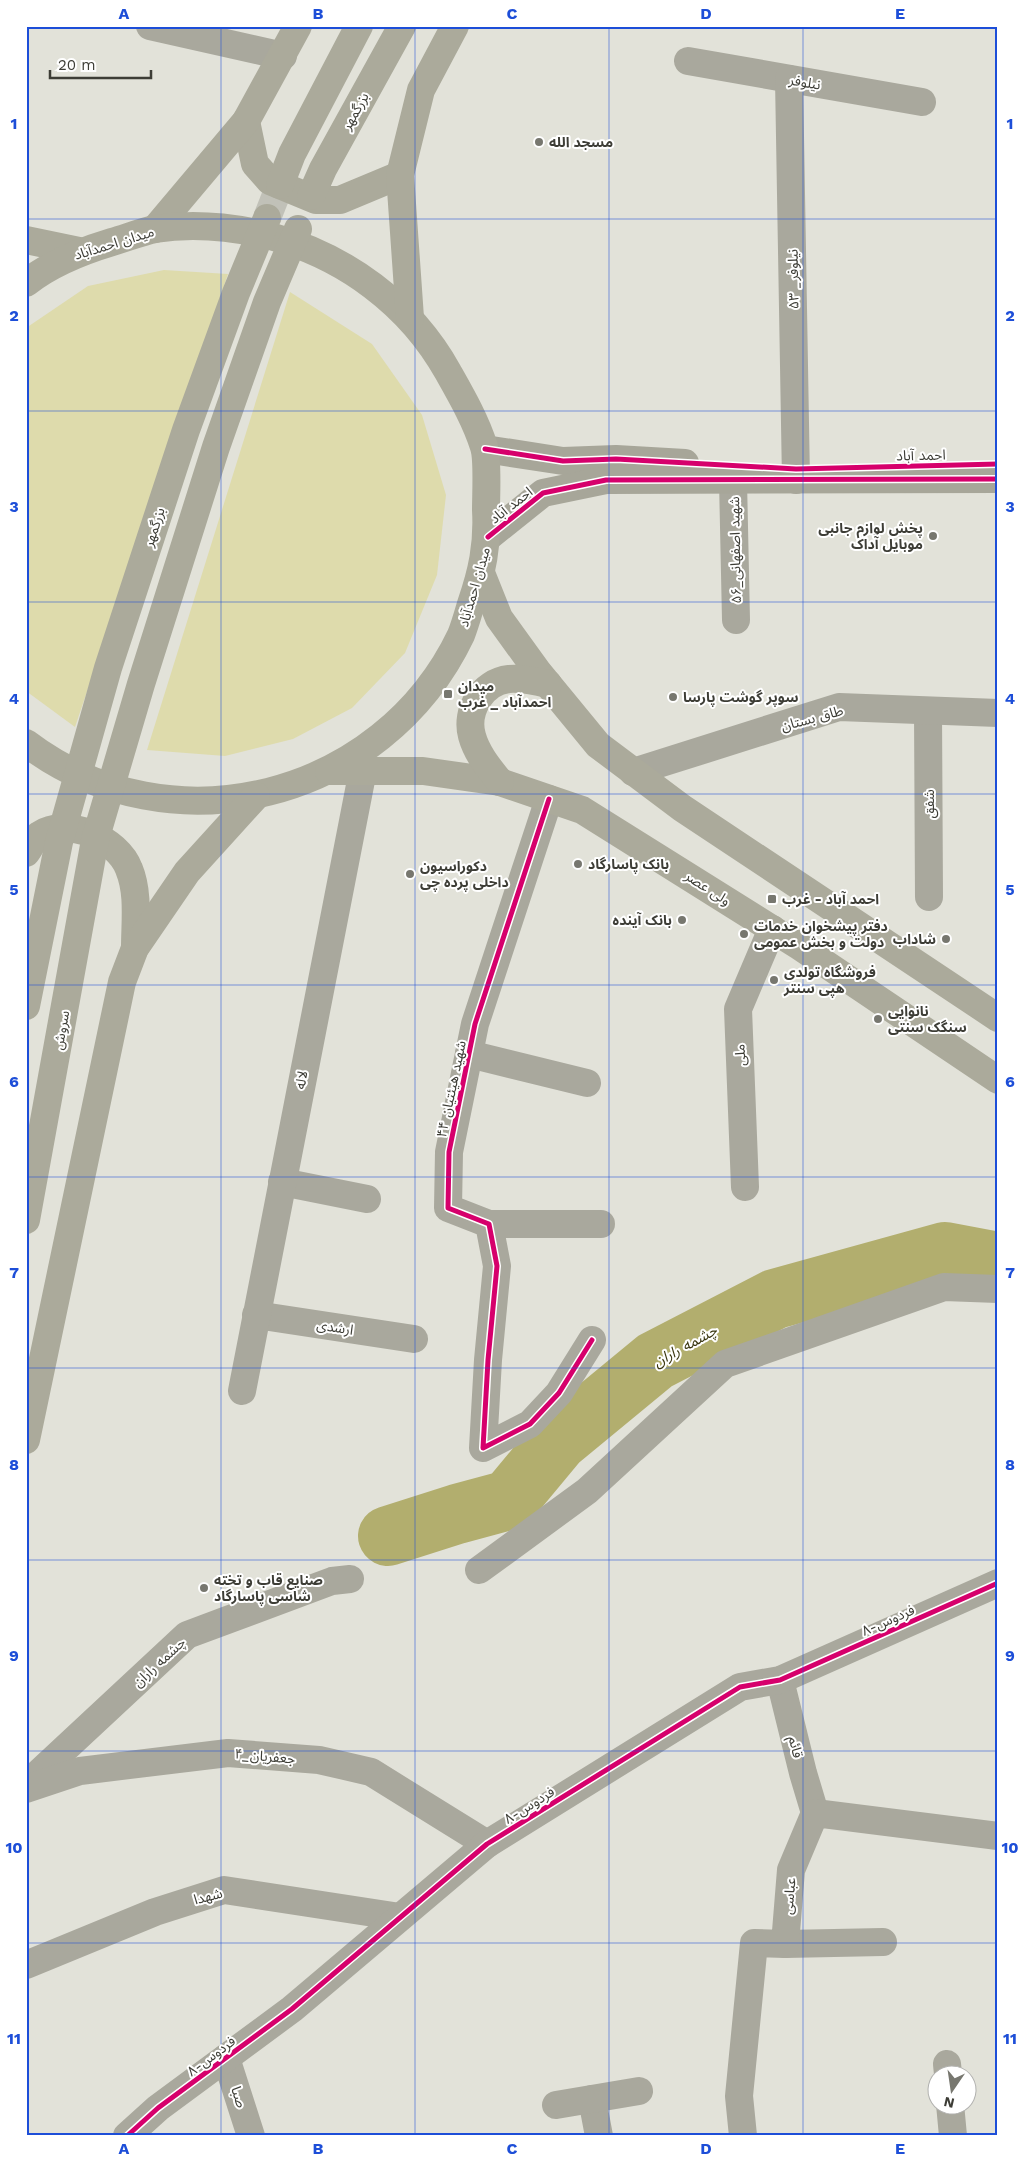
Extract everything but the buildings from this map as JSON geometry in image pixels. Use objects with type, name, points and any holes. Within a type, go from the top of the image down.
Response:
[{"type":"main road","points":[[155,229],[246,121],[298,26]]},
{"type":"main road","points":[[280,185],[292,154],[359,26]]},
{"type":"main road","name":"بزرگمهر","points":[[311,196],[323,170],[402,26]]},
{"type":"main road","points":[[410,318],[400,175],[421,90],[455,26]]},
{"type":"main road","points":[[246,121],[255,164],[270,181],[293,192],[316,200],[340,200],[400,175]]},
{"type":"main road","name":"بزرگمهر","points":[[41,844],[108,668],[186,430],[236,294],[267,218]]},
{"type":"main road","name":"میدان احمدآباد","points":[[26,283],[79,252],[155,229],[202,226],[248,231],[293,242],[336,261],[375,286],[410,318],[438,354],[460,393],[485,449],[488,537],[481,573],[461,634],[428,689],[383,736],[328,771],[293,785],[256,796],[201,801],[146,797],[92,781],[35,749]]},
{"type":"main road","name":"سروش","points":[[26,1220],[95,840],[216,447],[267,302],[298,228]]},
{"type":"main road","points":[[26,240],[79,252]]},
{"type":"main road","name":"احمد آباد","points":[[485,449],[563,461],[616,459],[796,474],[998,479]]},
{"type":"main road","name":"احمد آباد","points":[[488,537],[543,493],[606,480],[733,480],[796,474],[998,464]]},
{"type":"main road","points":[[481,573],[498,618],[548,684],[598,745],[682,808],[998,1018]]},
{"type":"main road","points":[[500,782],[482,759],[472,736],[470,718],[475,701],[489,688],[507,679],[548,684]]},
{"type":"main road","name":"ولی عصر","points":[[328,771],[422,771],[500,782],[582,810],[772,929],[998,1080]]},
{"type":"main road","points":[[26,1440],[122,982],[135,948],[187,872],[256,796]]},
{"type":"main road","points":[[26,1006],[41,844],[60,827],[79,830],[110,842],[129,867],[135,899],[135,948]]},
{"type":"street","points":[[150,26],[283,56]]},
{"type":"street","name":"نیلوفر","points":[[688,60],[922,102]]},
{"type":"street","name":"۵۳ _نیلوفر","points":[[789,79],[796,474]]},
{"type":"street","name":"۵۶_شهید اصفهانی","points":[[733,480],[736,620]]},
{"type":"street","name":"طاق بستان","points":[[633,772],[839,707],[998,713]]},
{"type":"street","name":"شفق","points":[[928,711],[929,897]]},
{"type":"street","name":"لاله","points":[[242,1391],[363,770]]},
{"type":"street","name":"شهید هیئتیان ۴۴","points":[[489,1224],[448,1208],[449,1152],[475,1024],[549,799]]},
{"type":"street","name":"ملی","points":[[746,1187],[738,1009],[772,929]]},
{"type":"street","points":[[469,1054],[587,1082]]},
{"type":"street","points":[[282,1182],[367,1199]]},
{"type":"street","points":[[592,1340],[559,1393],[530,1424],[483,1448],[488,1360],[497,1266],[489,1224],[601,1224]]},
{"type":"street","points":[[479,1570],[587,1492],[725,1364],[944,1286],[998,1289]]},
{"type":"street","name":"ارشدی","points":[[256,1315],[414,1339]]},
{"type":"street","name":"چشمه راران","points":[[26,1787],[187,1635],[332,1581],[350,1579]]},
{"type":"street","name":"۸-فردوس","points":[[126,2136],[158,2108],[292,2009],[487,1844],[740,1687],[780,1680],[998,1583]]},
{"type":"street","name":"قائم","points":[[780,1680],[803,1774],[815,1813]]},
{"type":"street","name":"۴_جعفریان","points":[[26,1787],[80,1771],[228,1753],[319,1760],[371,1772],[487,1844]]},
{"type":"street","points":[[815,1813],[998,1836]]},
{"type":"street","name":"عباسی","points":[[785,1944],[791,1870],[815,1813]]},
{"type":"street","name":"شهدا","points":[[26,1965],[155,1912],[224,1890],[400,1917]]},
{"type":"street","points":[[743,2136],[739,2096],[754,1943],[883,1942]]},
{"type":"street","name":"صبا","points":[[226,2058],[251,2136]]},
{"type":"street","points":[[556,2105],[639,2091]]},
{"type":"street","points":[[592,2099],[599,2136]]},
{"type":"street","points":[[951,2114],[953,2136]]},
{"type":"shaded area","points":[[164,270],[228,274],[75,727],[26,691],[26,328],[88,286]]},
{"type":"shaded area","points":[[290,292],[372,344],[422,415],[446,495],[437,575],[405,653],[352,708],[293,739],[225,756],[147,750]]},
{"type":"waterway","name":"چشمه راران","points":[[388,1536],[509,1500],[558,1441],[655,1361],[775,1299],[945,1252],[998,1262]]},
{"type":"tunnel","points":[[267,218],[280,185]]},
{"type":"cycle path","points":[[485,449],[563,461],[616,459],[796,469],[998,464]]},
{"type":"cycle path","points":[[488,537],[543,493],[606,480],[998,479]]},
{"type":"cycle path","points":[[549,799],[475,1024],[449,1152],[448,1208],[489,1224],[497,1266],[488,1360],[483,1448],[530,1424],[559,1393],[592,1340]]},
{"type":"cycle path","points":[[127,2136],[158,2108],[292,2009],[487,1844],[740,1687],[780,1680],[998,1583]]},
{"type":"place","name":"مسجد الله","points":[[539,142]]},
{"type":"place","name":"پخش لوازم جانبی موبایل آداک","points":[[933,536]]},
{"type":"place","name":"میدان احمدآباد _ غرب","points":[[448,694]]},
{"type":"place","name":"سوپر گوشت پارسا","points":[[673,697]]},
{"type":"place","name":"بانک پاسارگاد","points":[[578,864]]},
{"type":"place","name":"دکوراسیون داخلی پرده چی","points":[[410,874]]},
{"type":"place","name":"احمد آباد - غرب","points":[[772,899]]},
{"type":"place","name":"بانک آینده","points":[[682,920]]},
{"type":"place","name":"دفتر پیشخوان خدمات دولت و بخش عمومی","points":[[744,934]]},
{"type":"place","name":"شاداب","points":[[946,939]]},
{"type":"place","name":"فروشگاه تولدی هپی سنتر","points":[[774,980]]},
{"type":"place","name":"نانوایی سنگک سنتی","points":[[878,1019]]},
{"type":"place","name":"صنایع قاب و تخته شاسی پاسارگاد","points":[[204,1588]]}]
